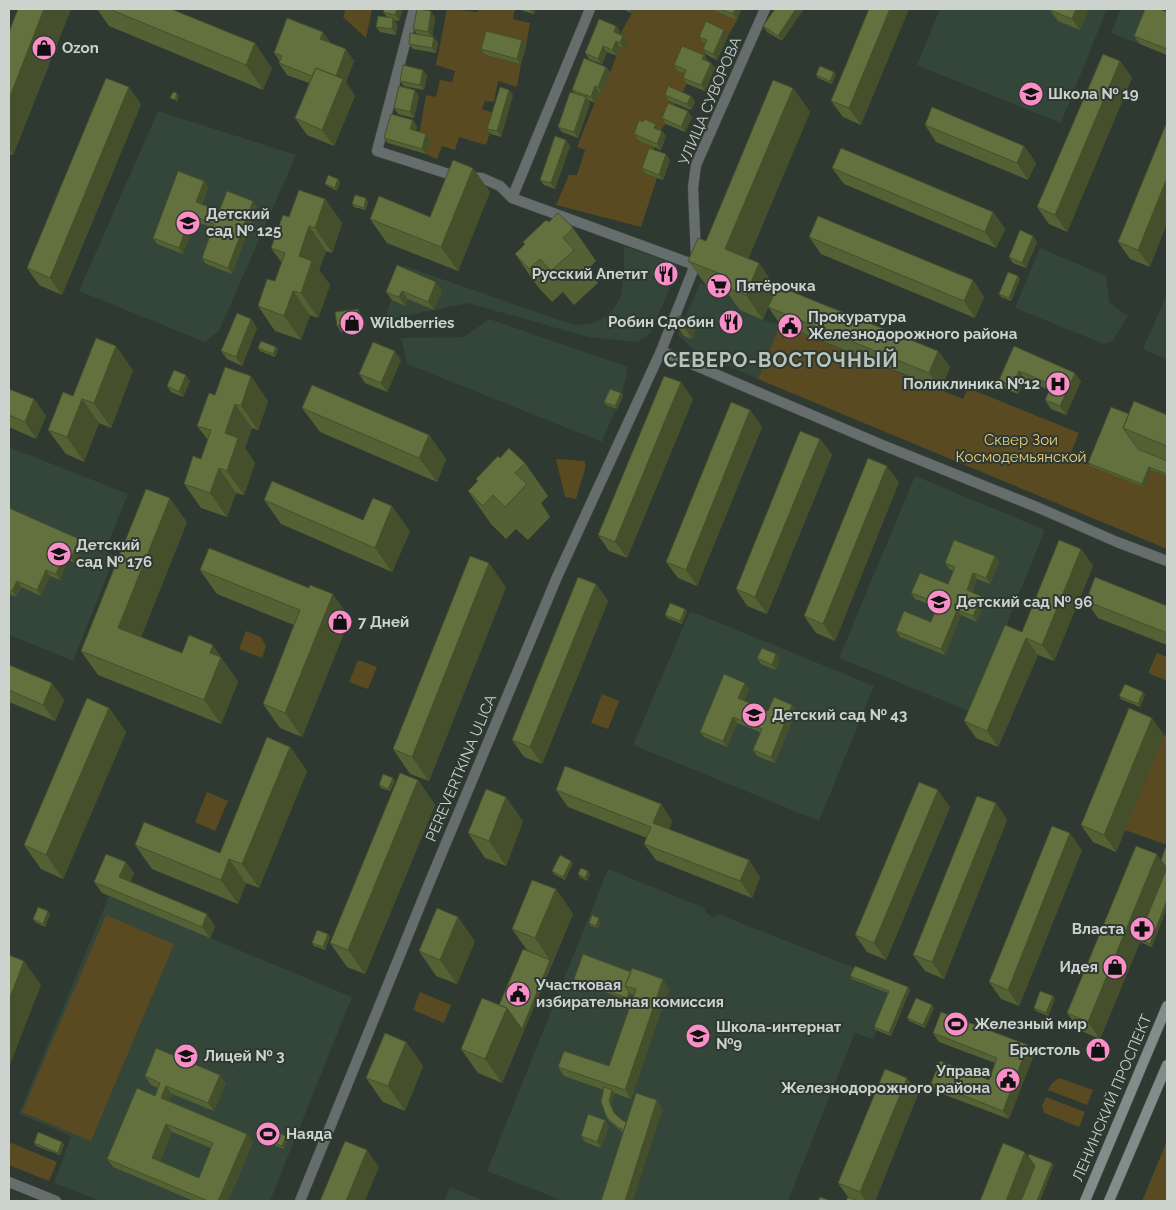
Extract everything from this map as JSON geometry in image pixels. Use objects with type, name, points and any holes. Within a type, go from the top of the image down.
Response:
[{"type":"main road","name":"ЛЕНИНСКИЙ ПРОСПЕКТ","points":[[1085,1201],[1167,1006]]},
{"type":"main road","points":[[1109,1201],[1167,1066]]},
{"type":"street","points":[[414,9],[377,151],[455,176],[482,178],[500,186],[512,198],[695,265]]},
{"type":"street","points":[[512,198],[590,9]]},
{"type":"street","name":"УЛИЦА СУВОРОВА","points":[[661,351],[695,265],[693,188],[696,165],[765,9]]},
{"type":"street","points":[[661,351],[880,444],[1167,561]]},
{"type":"street","name":"PEREVERTKINA ULICA","points":[[300,1201],[556,577],[661,351]]},
{"type":"street","points":[[9,1182],[56,1201]]},
{"type":"shaded area","name":"Школа № 19","points":[[940,9],[1107,9],[1061,123],[917,65]]},
{"type":"shaded area","points":[[1121,9],[1167,9],[1167,55],[1111,33]]},
{"type":"shaded area","name":"Детский сад № 125","points":[[158,111],[296,155],[219,331],[205,342],[79,291]]},
{"type":"shaded area","points":[[624,246],[677,265],[678,271],[649,335],[637,342],[588,337],[468,303],[384,320],[404,266],[565,322],[579,325],[594,323],[608,315],[621,296],[624,275]]},
{"type":"shaded area","points":[[1040,248],[1106,276],[1109,302],[1128,316],[1112,342],[1104,344],[1015,308]]},
{"type":"shaded area","points":[[700,283],[743,301],[763,320],[780,324],[758,379],[695,351],[678,335]]},
{"type":"shaded area","points":[[1167,294],[1167,360],[1143,349]]},
{"type":"shaded area","points":[[489,319],[628,367],[622,394],[602,442],[407,364],[401,338],[464,337]]},
{"type":"shaded area","name":"Детский сад № 176","points":[[9,447],[128,494],[105,551],[115,556],[73,661],[9,635]]},
{"type":"shaded area","name":"Детский сад № 96","points":[[915,476],[1045,530],[971,712],[839,658]]},
{"type":"shaded area","name":"Детский сад № 43","points":[[690,611],[874,686],[819,821],[633,745]]},
{"type":"shaded area","name":"Школа-интернат №9","points":[[608,869],[705,908],[705,912],[709,915],[714,917],[718,914],[857,969],[853,979],[891,994],[873,1039],[855,1033],[788,1201],[563,1201],[487,1171]]},
{"type":"shaded area","name":"Лицей № 3","points":[[109,896],[352,997],[270,1201],[100,1201],[54,1183],[71,1136],[19,1114]]},
{"type":"shaded area","points":[[450,1187],[485,1201],[444,1201]]},
{"type":"green space","points":[[346,9],[372,9],[366,38],[343,17]]},
{"type":"green space","points":[[447,9],[478,12],[479,9],[515,9],[513,19],[530,23],[526,46],[490,36],[484,55],[521,64],[517,87],[498,81],[494,102],[485,101],[482,109],[496,114],[486,145],[459,137],[455,150],[442,146],[437,159],[426,154],[430,139],[419,136],[426,95],[436,97],[440,80],[452,82],[455,71],[436,65]]},
{"type":"green space","points":[[634,9],[712,9],[737,20],[728,36],[711,46],[704,59],[690,76],[682,94],[669,101],[675,104],[666,124],[660,130],[646,174],[657,178],[641,227],[556,205],[569,175],[577,175],[585,150],[577,147],[599,92],[602,93],[620,47],[624,48],[627,42],[618,38]]},
{"type":"green space","name":"Сквер Зои Космодемьянской","points":[[780,324],[963,399],[968,388],[1079,433],[1069,457],[1144,487],[1151,470],[1167,476],[1167,549],[758,379]]},
{"type":"green space","points":[[556,459],[585,461],[585,469],[576,499],[565,497]]},
{"type":"green space","points":[[246,631],[261,637],[266,646],[262,658],[239,649]]},
{"type":"green space","points":[[1157,653],[1167,657],[1167,681],[1148,673]]},
{"type":"green space","points":[[358,660],[377,667],[368,689],[349,682]]},
{"type":"green space","points":[[602,694],[619,701],[608,729],[591,723]]},
{"type":"green space","points":[[1164,735],[1167,736],[1167,845],[1125,830]]},
{"type":"green space","points":[[207,792],[228,801],[215,831],[195,822]]},
{"type":"green space","points":[[106,915],[174,944],[91,1141],[22,1112]]},
{"type":"green space","points":[[420,992],[451,1005],[444,1023],[413,1010]]},
{"type":"green space","points":[[1059,1078],[1093,1090],[1087,1105],[1048,1090],[1051,1084]]},
{"type":"green space","points":[[1046,1097],[1085,1112],[1079,1127],[1044,1113],[1042,1106]]},
{"type":"green space","points":[[1167,1141],[1167,1201],[1142,1201]]},
{"type":"green space","points":[[9,1142],[57,1162],[49,1181],[9,1165]]},
{"type":"building","points":[[18,9],[44,9],[9,99],[9,32]]},
{"type":"building","points":[[109,9],[171,9],[255,43],[246,65]]},
{"type":"building","points":[[384,9],[397,9],[395,15],[383,12]]},
{"type":"building","points":[[417,9],[431,11],[428,32],[413,29]]},
{"type":"building","points":[[720,9],[735,9],[733,14]]},
{"type":"building","points":[[775,9],[796,9],[778,36],[763,26]]},
{"type":"building","points":[[869,9],[890,9],[849,108],[831,101]]},
{"type":"building","points":[[1050,9],[1076,9],[1072,19]]},
{"type":"building","points":[[1145,9],[1160,9],[1167,12],[1167,49],[1134,36]]},
{"type":"building","points":[[378,16],[393,18],[392,29],[376,27]]},
{"type":"building","points":[[287,18],[323,32],[320,39],[346,49],[336,76],[316,68],[312,76],[279,63],[282,56],[274,53]]},
{"type":"building","points":[[599,19],[616,26],[614,32],[623,36],[620,43],[616,41],[612,50],[603,46],[598,59],[585,53]]},
{"type":"building","points":[[706,21],[724,30],[713,54],[703,49],[707,40],[699,37]]},
{"type":"building","points":[[486,31],[522,40],[517,59],[481,49]]},
{"type":"building","points":[[410,33],[434,37],[432,48],[409,44]]},
{"type":"building","points":[[682,46],[704,55],[702,59],[711,63],[701,85],[683,78],[686,70],[674,65]]},
{"type":"building","points":[[1103,54],[1120,61],[1055,215],[1037,207]]},
{"type":"building","points":[[584,58],[606,67],[598,87],[595,86],[591,97],[572,90]]},
{"type":"building","points":[[403,65],[423,70],[420,85],[400,81]]},
{"type":"building","points":[[820,66],[834,72],[830,81],[816,75]]},
{"type":"building","points":[[316,68],[343,79],[322,130],[295,118]]},
{"type":"building","points":[[106,78],[129,87],[50,278],[27,268]]},
{"type":"building","points":[[773,80],[793,88],[725,249],[759,263],[746,295],[723,286],[726,276],[688,261],[698,238],[706,241]]},
{"type":"building","points":[[399,86],[415,90],[410,112],[394,108]]},
{"type":"building","points":[[668,86],[691,96],[687,104],[665,95]]},
{"type":"building","points":[[500,87],[509,90],[497,131],[487,129]]},
{"type":"building","points":[[173,92],[177,93],[175,100],[170,98]]},
{"type":"building","points":[[570,92],[586,97],[574,132],[558,127]]},
{"type":"building","points":[[668,103],[688,111],[681,127],[662,118]]},
{"type":"building","points":[[932,107],[1024,146],[1017,163],[925,125]]},
{"type":"building","points":[[391,114],[413,120],[410,129],[426,134],[422,149],[384,138]]},
{"type":"building","points":[[644,119],[656,124],[654,128],[662,131],[657,144],[634,134],[639,120],[643,122]]},
{"type":"building","points":[[1167,122],[1167,178],[1138,250],[1118,242]]},
{"type":"building","points":[[555,136],[566,140],[551,183],[540,180]]},
{"type":"building","points":[[649,148],[666,154],[659,175],[642,168]]},
{"type":"building","points":[[841,148],[993,212],[985,232],[832,168]]},
{"type":"building","points":[[453,160],[473,168],[441,247],[370,219],[379,196],[430,217]]},
{"type":"building","points":[[178,171],[204,181],[196,202],[219,211],[227,191],[253,201],[228,268],[202,258],[214,224],[191,215],[179,248],[153,238]]},
{"type":"building","points":[[328,175],[338,179],[335,188],[325,184]]},
{"type":"building","points":[[299,190],[325,199],[315,228],[309,226],[299,256],[312,261],[301,293],[293,291],[284,316],[258,306],[267,279],[275,281],[285,253],[271,248],[283,215],[289,217]]},
{"type":"building","points":[[355,195],[366,198],[364,208],[352,204]]},
{"type":"building","points":[[558,213],[573,228],[563,238],[574,250],[551,271],[540,259],[529,269],[515,254],[525,244],[523,242],[546,220],[549,222]]},
{"type":"building","points":[[818,216],[973,280],[964,301],[809,237]]},
{"type":"building","points":[[1020,230],[1033,236],[1022,263],[1009,257]]},
{"type":"building","points":[[397,265],[436,282],[428,302],[402,291],[399,297],[386,292]]},
{"type":"building","points":[[1008,272],[1018,276],[1009,298],[999,294]]},
{"type":"building","points":[[778,286],[938,351],[929,373],[768,307]]},
{"type":"building","points":[[358,309],[360,323],[337,326],[335,312]]},
{"type":"building","points":[[237,313],[251,319],[236,357],[221,351]]},
{"type":"building","points":[[678,316],[687,319],[684,327],[676,324]]},
{"type":"building","points":[[96,338],[116,346],[94,403],[82,399],[67,437],[48,430],[63,392],[73,396]]},
{"type":"building","points":[[261,341],[276,347],[273,354],[258,348]]},
{"type":"building","points":[[373,342],[395,351],[381,383],[359,374]]},
{"type":"building","points":[[1014,346],[1075,373],[1060,406],[1045,400],[1052,385],[1036,378],[1019,371],[1012,386],[999,380]]},
{"type":"building","points":[[225,367],[251,376],[241,406],[235,404],[225,433],[238,438],[227,471],[219,468],[210,493],[184,484],[193,456],[201,459],[211,430],[197,426],[209,393],[215,395]]},
{"type":"building","points":[[174,370],[186,375],[179,392],[167,386]]},
{"type":"building","points":[[664,376],[681,382],[615,542],[598,535]]},
{"type":"building","points":[[312,385],[429,435],[419,458],[302,408]]},
{"type":"building","points":[[9,389],[34,399],[25,422],[9,415]]},
{"type":"building","points":[[610,389],[621,393],[615,406],[604,402]]},
{"type":"building","points":[[1134,401],[1167,415],[1167,446],[1123,428]]},
{"type":"building","points":[[731,402],[750,410],[686,570],[666,562]]},
{"type":"building","points":[[1111,407],[1129,414],[1123,428],[1138,449],[1167,461],[1167,474],[1149,467],[1142,484],[1088,463]]},
{"type":"building","points":[[800,431],[820,439],[755,597],[736,589]]},
{"type":"building","points":[[509,448],[525,463],[515,473],[527,484],[505,507],[493,495],[483,506],[468,491],[478,481],[476,479],[498,456],[500,458]]},
{"type":"building","points":[[868,458],[887,466],[823,624],[804,616]]},
{"type":"building","points":[[272,481],[363,520],[373,498],[392,506],[375,548],[264,500]]},
{"type":"building","points":[[146,489],[170,498],[118,628],[182,653],[189,635],[213,645],[210,653],[221,657],[204,700],[81,651]]},
{"type":"building","points":[[9,508],[79,539],[71,558],[64,555],[56,574],[46,570],[37,590],[17,581],[12,591],[9,590]]},
{"type":"building","points":[[954,540],[995,556],[986,578],[973,573],[967,590],[981,596],[973,616],[957,610],[941,649],[896,631],[904,611],[931,622],[938,603],[911,593],[920,573],[948,584],[955,567],[945,563]]},
{"type":"building","points":[[1059,540],[1081,549],[1042,645],[1026,638],[987,731],[964,721],[1005,625],[1022,632]]},
{"type":"building","points":[[209,548],[309,588],[310,585],[333,594],[285,713],[263,704],[300,610],[200,570]]},
{"type":"building","points":[[470,556],[489,563],[412,757],[393,749]]},
{"type":"building","points":[[578,577],[596,584],[530,747],[512,740]]},
{"type":"building","points":[[1095,577],[1167,606],[1167,633],[1086,601]]},
{"type":"building","points":[[670,603],[685,609],[680,621],[665,615]]},
{"type":"building","points":[[762,648],[776,654],[772,665],[757,658]]},
{"type":"building","points":[[9,665],[52,683],[43,705],[9,690]]},
{"type":"building","points":[[724,674],[745,683],[738,698],[768,711],[774,697],[792,705],[771,757],[753,750],[762,729],[733,717],[723,741],[700,732]]},
{"type":"building","points":[[1125,684],[1143,692],[1138,704],[1119,696]]},
{"type":"building","points":[[87,698],[109,708],[46,855],[24,845]]},
{"type":"building","points":[[1129,708],[1152,718],[1104,835],[1081,825]]},
{"type":"building","points":[[267,737],[290,747],[242,864],[229,859],[221,880],[135,845],[144,822],[220,853]]},
{"type":"building","points":[[565,766],[661,804],[653,823],[749,860],[740,881],[644,844],[651,827],[556,790]]},
{"type":"building","points":[[400,773],[418,780],[348,950],[330,943]]},
{"type":"building","points":[[383,774],[393,778],[388,789],[379,785]]},
{"type":"building","points":[[919,782],[938,790],[874,943],[855,935]]},
{"type":"building","points":[[486,789],[506,797],[489,841],[468,833]]},
{"type":"building","points":[[977,796],[996,803],[932,962],[913,955]]},
{"type":"building","points":[[1052,826],[1070,833],[1008,990],[989,982]]},
{"type":"building","points":[[1167,844],[1167,868],[1161,860]]},
{"type":"building","points":[[1136,846],[1157,854],[1088,1022],[1067,1013]]},
{"type":"building","points":[[106,854],[126,862],[119,877],[207,914],[202,927],[94,882]]},
{"type":"building","points":[[560,855],[571,861],[563,877],[552,871]]},
{"type":"building","points":[[581,868],[588,871],[585,878],[578,874]]},
{"type":"building","points":[[1167,868],[1167,900],[1150,944],[1138,939]]},
{"type":"building","points":[[532,880],[556,889],[535,938],[512,929]]},
{"type":"building","points":[[38,907],[48,911],[43,924],[33,919]]},
{"type":"building","points":[[437,908],[458,917],[440,960],[419,951]]},
{"type":"building","points":[[592,915],[599,918],[596,926],[589,923]]},
{"type":"building","points":[[317,930],[328,934],[323,947],[312,943]]},
{"type":"building","points":[[523,949],[550,960],[522,1029],[507,1008],[499,1005]]},
{"type":"building","points":[[583,954],[631,972],[625,986],[629,992],[627,998],[574,979]]},
{"type":"building","points":[[9,955],[24,961],[9,1000]]},
{"type":"building","points":[[855,966],[908,987],[889,1033],[874,1027],[889,991],[850,976]]},
{"type":"building","points":[[632,968],[663,979],[625,1090],[558,1067],[564,1051],[609,1066],[636,989],[625,986]]},
{"type":"building","points":[[1040,991],[1053,996],[1046,1013],[1034,1008]]},
{"type":"building","points":[[482,998],[507,1008],[485,1059],[461,1049]]},
{"type":"building","points":[[916,998],[932,1005],[923,1025],[907,1018]]},
{"type":"building","points":[[941,1012],[1028,1045],[1003,1111],[931,1083],[940,1061],[989,1080],[997,1058],[933,1033]]},
{"type":"building","points":[[385,1033],[406,1042],[388,1086],[366,1078]]},
{"type":"building","points":[[156,1048],[220,1075],[208,1103],[166,1086],[161,1098],[247,1134],[218,1201],[208,1201],[107,1159],[137,1088],[155,1096],[160,1083],[145,1076]],"holes":[[[166,1124],[213,1143],[199,1178],[152,1158]]]},
{"type":"building","points":[[885,1069],[907,1078],[860,1192],[838,1183]]},
{"type":"building","points":[[604,1087],[612,1090],[609,1101],[614,1113],[626,1122],[624,1130],[607,1118],[601,1102]]},
{"type":"building","points":[[636,1093],[657,1100],[625,1201],[601,1201]]},
{"type":"building","points":[[588,1114],[605,1120],[597,1142],[581,1136]]},
{"type":"building","name":"Наяда","points":[[261,1126],[286,1136],[282,1146],[256,1136]]},
{"type":"building","points":[[38,1132],[62,1142],[58,1153],[34,1143]]},
{"type":"building","points":[[345,1141],[367,1150],[346,1201],[320,1201]]},
{"type":"building","points":[[1003,1143],[1025,1152],[1006,1201],[980,1201]]},
{"type":"building","points":[[1029,1154],[1052,1163],[1037,1201],[1021,1201],[1035,1166],[1028,1156]]},
{"type":"building","points":[[820,1197],[831,1201],[818,1201]]},
{"type":"building","points":[[848,1197],[858,1201],[846,1201]]},
{"type":"place","name":"Ozon","points":[[44,48]]},
{"type":"place","name":"Школа № 19","points":[[1031,94]]},
{"type":"place","name":"Детский сад № 125","points":[[188,223]]},
{"type":"place","name":"Русский Апетит","points":[[666,274]]},
{"type":"place","name":"Пятёрочка","points":[[719,286]]},
{"type":"place","name":"Робин Сдобин","points":[[731,322]]},
{"type":"place","name":"Wildberries","points":[[352,323]]},
{"type":"place","name":"Прокуратура Железнодорожного района","points":[[790,326]]},
{"type":"place","name":"Поликлиника №12","points":[[1058,384]]},
{"type":"place","name":"Детский сад № 176","points":[[59,554]]},
{"type":"place","name":"Детский сад № 96","points":[[939,602]]},
{"type":"place","name":"7 Дней","points":[[340,622]]},
{"type":"place","name":"Детский сад № 43","points":[[754,715]]},
{"type":"place","name":"Власта","points":[[1142,929]]},
{"type":"place","name":"Идея","points":[[1115,967]]},
{"type":"place","name":"Участковая избирательная комиссия","points":[[518,994]]},
{"type":"place","name":"Железный мир","points":[[956,1024]]},
{"type":"place","name":"Школа-интернат №9","points":[[698,1036]]},
{"type":"place","name":"Бристоль","points":[[1098,1050]]},
{"type":"place","name":"Лицей № 3","points":[[186,1056]]},
{"type":"place","name":"Управа Железнодорожного района","points":[[1008,1080]]},
{"type":"place","name":"Наяда","points":[[268,1134]]},
{"type":"district","name":"СЕВЕРО-ВОСТОЧНЫЙ","points":[[781,360]]}]
